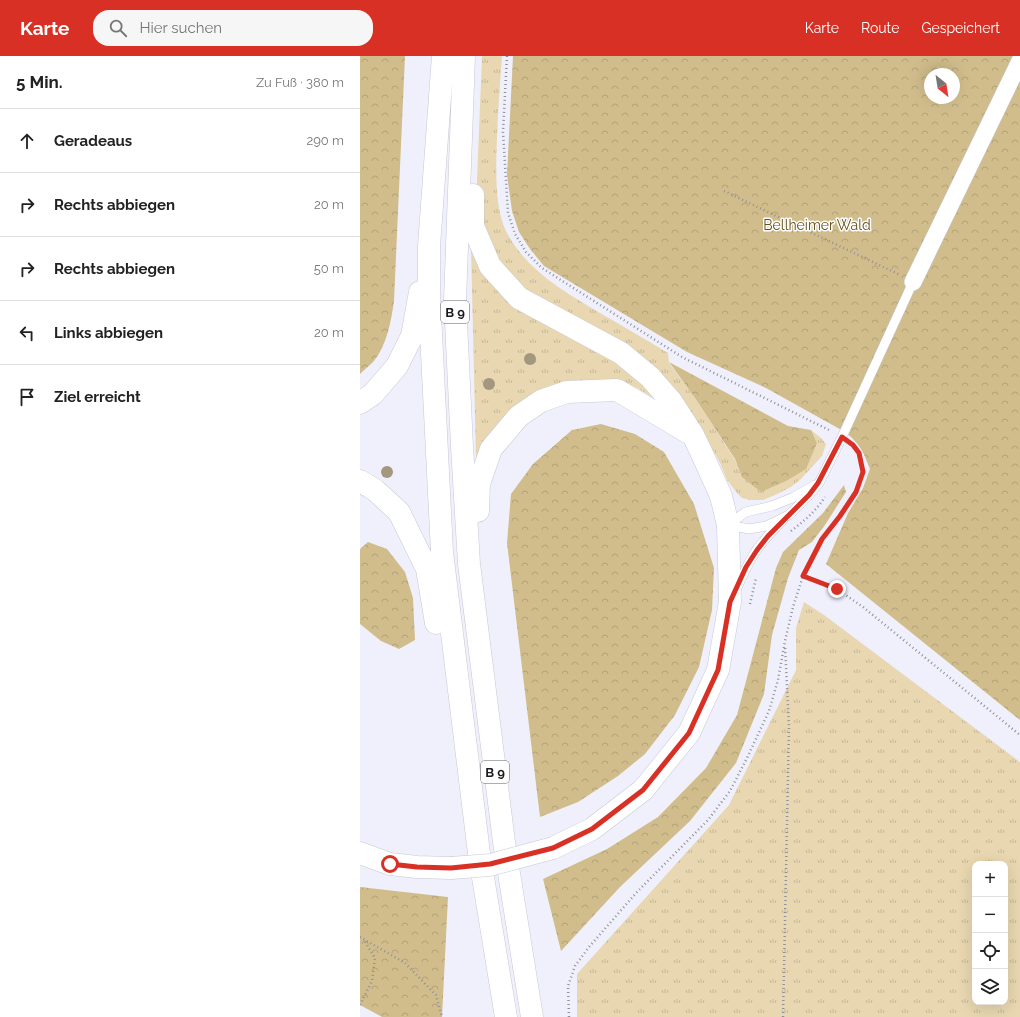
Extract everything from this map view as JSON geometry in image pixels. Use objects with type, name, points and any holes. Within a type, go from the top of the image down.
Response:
[{"type":"main road","name":"B 9","points":[[360,403],[373,394],[397,366],[412,336],[429,246],[457,57]]},
{"type":"main road","name":"B 9","points":[[457,57],[455,301],[469,564],[504,842],[532,1017]]},
{"type":"main road","points":[[360,853],[390,864],[417,867],[451,868],[490,864],[553,848],[592,829],[643,790],[689,733],[718,670],[730,602],[728,525],[721,496],[693,435],[671,401],[650,377],[621,353],[519,298],[490,266],[473,226],[474,71],[457,57]]},
{"type":"main road","name":"B 9","points":[[429,246],[429,293],[442,552],[479,853],[506,1017]]},
{"type":"main road","name":"B 9","points":[[469,564],[478,518],[479,484],[491,449],[519,416],[541,401],[567,392],[617,390],[693,435]]},
{"type":"main road","name":"B 9","points":[[360,481],[375,490],[399,512],[427,569],[436,624],[458,690]]},
{"type":"street","points":[[913,282],[1020,61]]},
{"type":"lane","points":[[730,602],[746,567],[757,550],[768,536],[809,495],[818,483],[842,437],[913,282]]},
{"type":"lane","points":[[728,525],[746,512],[772,506],[792,498],[818,483]]},
{"type":"lane","points":[[728,525],[749,529],[766,526],[788,515]]},
{"type":"path","points":[[507,56],[503,132],[507,206],[515,234],[526,252],[542,268],[682,357],[842,437],[853,445],[859,453],[863,472],[856,492],[822,539],[803,576],[793,607],[778,680],[769,711],[730,791],[708,820],[637,892],[589,947],[575,966],[568,986],[569,1017]]},
{"type":"path","points":[[724,191],[913,282]]},
{"type":"path","points":[[803,576],[837,589],[863,607],[1020,735]]},
{"type":"path","points":[[783,1017],[789,726],[785,641]]},
{"type":"path","points":[[360,937],[405,963],[436,995],[442,1017]]},
{"type":"path","points":[[360,1005],[372,981],[375,958],[364,939]]},
{"type":"green space","points":[[360,56],[405,56],[394,301],[390,325],[382,347],[374,361],[360,374]]},
{"type":"green space","points":[[482,56],[502,56],[498,107],[496,161],[497,187],[503,223],[515,246],[525,259],[560,288],[668,353],[669,363],[695,398],[735,460],[742,477],[817,443],[811,430],[821,438],[826,444],[822,456],[801,479],[791,487],[763,500],[750,500],[742,498],[727,480],[720,463],[699,424],[676,393],[505,275],[476,205]]},
{"type":"green space","name":"Bellheimer Wald","points":[[513,56],[1020,56],[1020,720],[826,564],[848,513],[863,488],[870,469],[858,444],[845,432],[766,388],[687,352],[544,266],[530,249],[519,232],[512,211],[507,175]]},
{"type":"green space","points":[[471,248],[484,268],[638,373],[658,401],[637,388],[625,384],[579,382],[476,460]]},
{"type":"green space","points":[[669,362],[788,426],[811,430],[817,443],[806,469],[786,481],[761,492],[742,477],[735,459],[695,398]]},
{"type":"green space","points":[[601,424],[635,434],[664,452],[694,504],[714,568],[712,610],[699,667],[675,715],[645,754],[618,776],[578,802],[540,817],[507,543],[511,494],[533,464],[572,430]]},
{"type":"green space","points":[[844,485],[846,492],[812,542],[799,550],[788,578],[772,635],[764,694],[736,763],[690,821],[620,887],[561,951],[543,879],[607,849],[658,817],[706,768],[737,715],[776,568],[783,552],[823,513]]},
{"type":"green space","points":[[368,542],[387,549],[405,572],[413,598],[415,640],[399,649],[381,641],[360,624],[360,549]]},
{"type":"green space","points":[[804,602],[824,615],[1020,762],[1020,1017],[577,1017],[577,974],[729,805],[796,670],[796,628]]},
{"type":"green space","points":[[360,887],[448,897],[442,1017],[382,1017],[360,1005]]},
{"type":"route","points":[[390,864],[417,867],[451,868],[490,864],[553,848],[592,829],[643,790],[689,733],[718,670],[730,602],[746,567],[768,536],[798,507],[818,483],[842,437],[853,445],[859,453],[863,472],[856,492],[822,539],[803,576],[837,589]]}]
